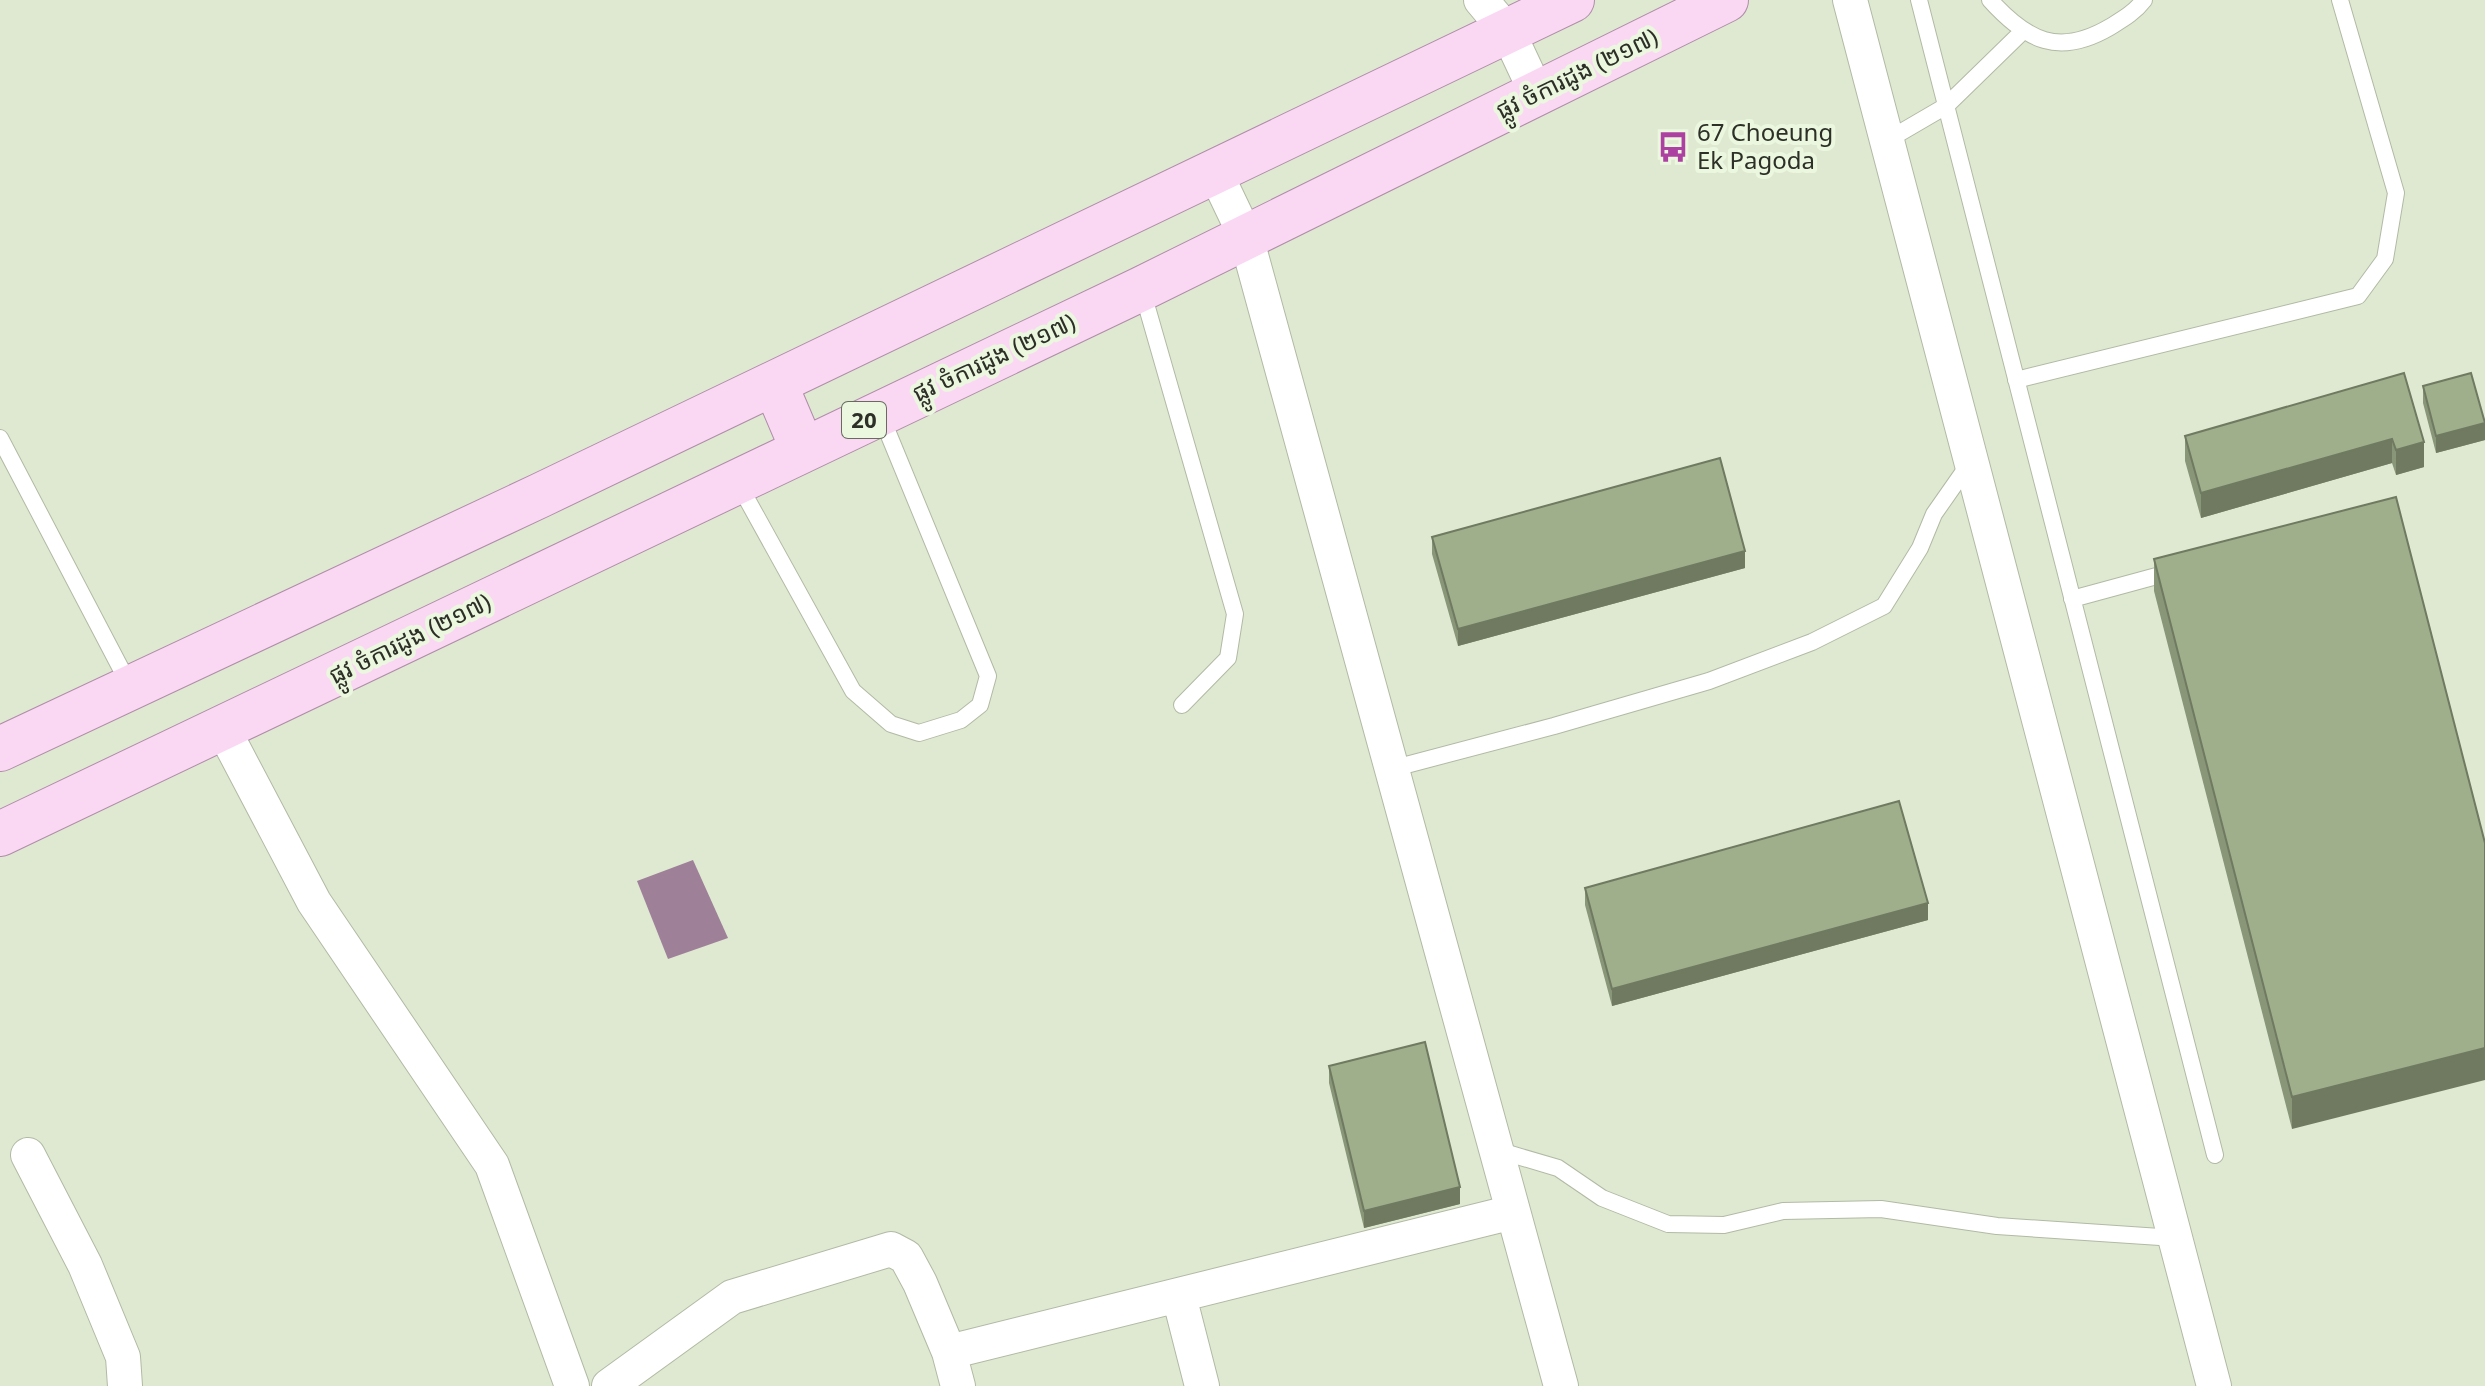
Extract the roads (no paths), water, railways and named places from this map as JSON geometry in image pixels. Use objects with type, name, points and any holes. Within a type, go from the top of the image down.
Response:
[{"type":"main road","points":[[0,749],[775,384],[1215,172],[1494,16],[1572,0]]},
{"type":"main road","name":"ផ្លូវ ចំការដូង (២១៧)","points":[[0,834],[1141,289],[1726,0]]},
{"type":"main road","points":[[775,384],[803,450]]},
{"type":"street","points":[[1850,0],[2214,1386]]},
{"type":"street","points":[[1494,16],[1537,94]]},
{"type":"street","points":[[1215,172],[1246,237],[1561,1386]]},
{"type":"street","points":[[223,729],[314,902],[492,1165],[572,1386]]},
{"type":"street","points":[[28,1155],[85,1265],[123,1357],[125,1386]]},
{"type":"street","points":[[949,1352],[1513,1212]]},
{"type":"street","points":[[609,1386],[732,1297],[891,1249],[906,1257],[949,1352],[958,1386]]},
{"type":"street","points":[[1179,1296],[1202,1386]]},
{"type":"lane","points":[[1919,0],[2215,1155]]},
{"type":"lane","points":[[1990,0],[2023,31],[2058,44],[2094,36],[2135,12],[2144,0]]},
{"type":"lane","points":[[2016,380],[2358,296],[2385,259],[2396,193],[2340,0]]},
{"type":"lane","points":[[1886,141],[1946,106],[2023,31]]},
{"type":"lane","points":[[1141,289],[1235,614],[1228,658],[1182,705]]},
{"type":"lane","points":[[737,481],[853,691],[891,724],[919,733],[961,720],[980,705],[988,676],[880,412]]},
{"type":"lane","points":[[0,438],[131,687]]},
{"type":"lane","points":[[1391,769],[1709,681],[1812,642],[1884,606],[1920,548],[1934,514],[1972,460]]},
{"type":"lane","points":[[2072,599],[2192,567]]},
{"type":"lane","points":[[1496,1149],[1558,1168],[1602,1198],[1668,1224],[1724,1225],[1783,1211],[1881,1209],[1997,1226],[2175,1238]]},
{"type":"place","name":"67 Choeung Ek Pagoda","points":[[1673,147]]}]
